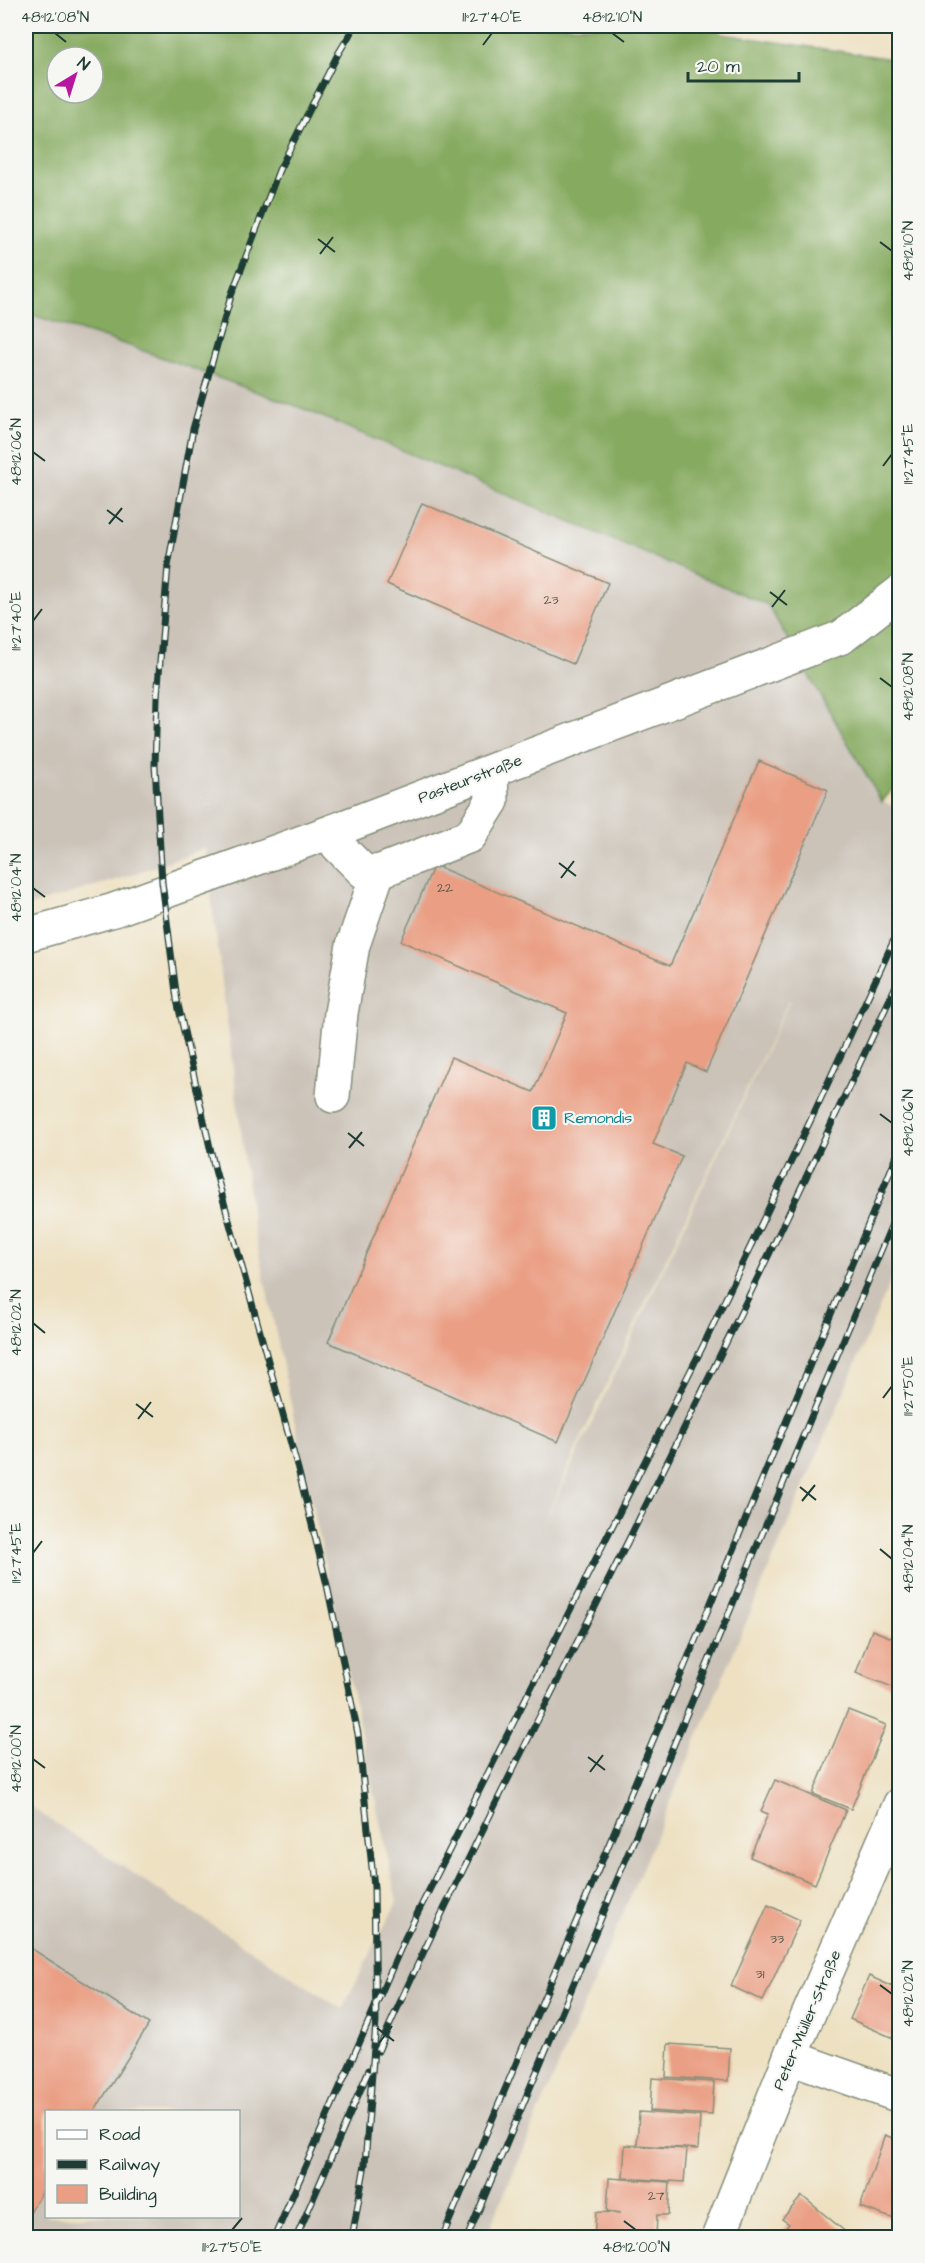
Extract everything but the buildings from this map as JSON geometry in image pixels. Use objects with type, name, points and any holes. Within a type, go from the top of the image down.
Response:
[{"type":"street","name":"Pasteurstraße","points":[[26,935],[114,910],[333,831],[842,637],[900,592]]},
{"type":"street","points":[[333,831],[338,845],[363,871],[378,872],[470,836],[492,801],[491,771]]},
{"type":"street","points":[[333,1096],[341,1013],[353,945],[378,872]]},
{"type":"street","name":"Peter-Müller-Straße","points":[[718,2238],[790,2058],[900,1804]]},
{"type":"street","points":[[790,2058],[900,2096]]},
{"type":"shaded area","points":[[26,313],[130,346],[299,407],[768,606],[882,801],[899,809],[900,1259],[486,2237],[26,2237],[26,1804],[342,2009],[397,1902],[253,1226],[205,848],[122,878],[26,907]],"holes":[[[790,1000],[542,1529],[577,1447]]]},
{"type":"green space","points":[[26,26],[712,26],[723,34],[899,60],[900,780],[882,802],[768,605],[299,407],[130,346],[26,313]]},
{"type":"railway","points":[[352,2238],[365,2164],[376,2022],[374,1887],[358,1734],[327,1585],[298,1469],[215,1170],[177,1000],[162,882],[155,766],[157,697],[168,566],[193,429],[231,296],[279,170],[338,54],[355,26]]},
{"type":"railway","points":[[274,2238],[406,1936],[703,1346],[900,927]]},
{"type":"railway","points":[[378,2051],[483,1828],[750,1294],[900,977]]},
{"type":"railway","points":[[442,2238],[685,1665],[900,1148]]},
{"type":"railway","points":[[467,2238],[900,1205]]},
{"type":"railway","points":[[296,2238],[369,2070]]},
{"type":"place","name":"Remondis","points":[[544,1118]]}]
